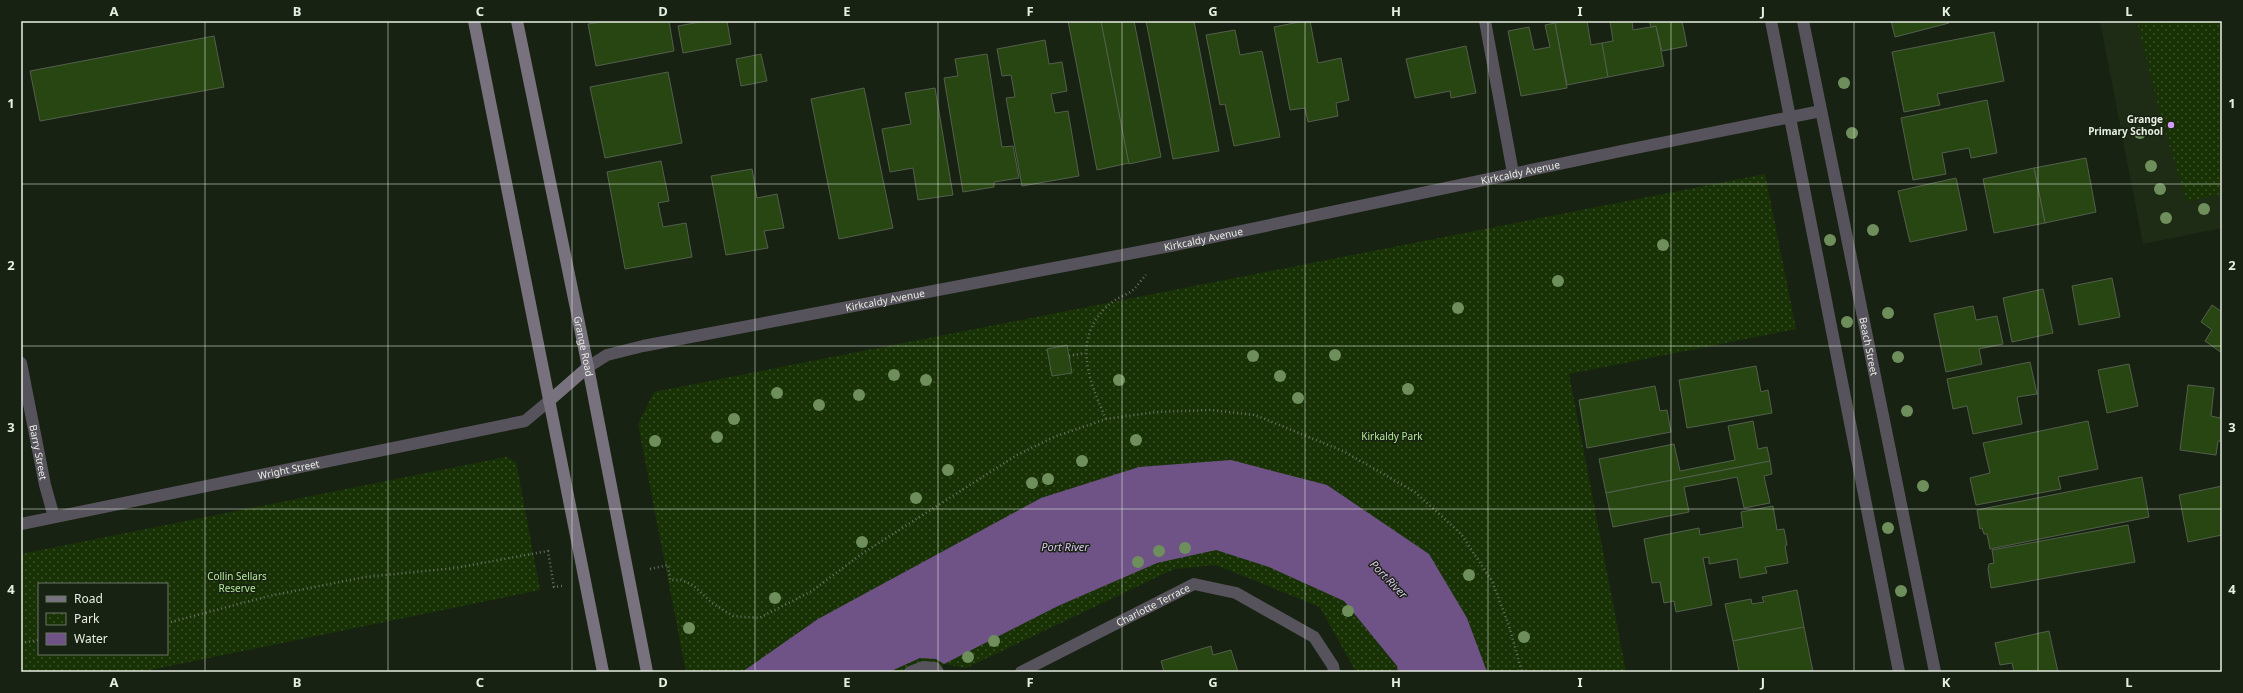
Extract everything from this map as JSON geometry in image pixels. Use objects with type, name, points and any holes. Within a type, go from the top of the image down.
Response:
[{"type":"main road","points":[[474,21],[539,342],[549,401],[602,672]]},
{"type":"main road","name":"Grange Road","points":[[517,21],[588,367],[647,672]]},
{"type":"main road","points":[[549,401],[588,367]]},
{"type":"street","points":[[1484,21],[1513,173]]},
{"type":"street","points":[[1771,21],[1899,672]]},
{"type":"street","name":"Beach Street","points":[[1803,21],[1935,672]]},
{"type":"street","name":"Kirkcaldy Avenue","points":[[588,367],[607,355],[643,346],[1170,246],[1513,173],[1821,111]]},
{"type":"street","name":"Barry Street","points":[[21,364],[45,485],[54,517]]},
{"type":"street","name":"Wright Street","points":[[21,524],[525,421],[549,401]]},
{"type":"street","name":"Charlotte Terrace","points":[[1021,672],[1194,584],[1236,593],[1314,636],[1333,666],[1334,672]]},
{"type":"street","points":[[910,672],[923,667],[935,668],[938,672]]},
{"type":"path","points":[[1106,419],[1092,389],[1085,353],[1085,344],[1099,315],[1115,300],[1133,290],[1170,246]]},
{"type":"path","points":[[1069,356],[1085,353]]},
{"type":"path","points":[[659,567],[668,566],[670,580],[681,580],[693,585],[712,603],[733,616],[760,618],[812,591],[863,553],[1017,455],[1054,438],[1106,419],[1156,412],[1211,410],[1255,415],[1342,451],[1415,492],[1461,534],[1492,581],[1509,626],[1522,672]]},
{"type":"path","points":[[168,623],[269,596],[365,577],[455,568],[548,552],[554,587]]},
{"type":"path","points":[[21,643],[38,640]]},
{"type":"shaded area","name":"Grange Primary School","points":[[2100,21],[2222,21],[2222,228],[2143,244]]},
{"type":"green space","points":[[2137,21],[2222,21],[2222,194],[2187,202],[2163,125]]},
{"type":"green space","name":"Kirkaldy Park","points":[[1765,174],[1796,329],[1569,374],[1626,672],[1356,672],[1320,607],[1216,565],[1174,569],[966,668],[944,664],[940,672],[686,672],[638,424],[654,392]]},
{"type":"green space","name":"Collin Sellars Reserve","points":[[506,457],[516,462],[540,590],[141,672],[21,672],[21,554]]},
{"type":"water","name":"Port River","points":[[1231,460],[1327,485],[1429,554],[1467,618],[1487,672],[1398,672],[1397,666],[1344,601],[1269,567],[1216,550],[1157,563],[1058,606],[944,664],[936,659],[920,658],[889,672],[742,672],[818,619],[1041,498],[1139,467]]},
{"type":"building","points":[[607,21],[669,21],[674,51],[596,66],[588,24]]},
{"type":"building","points":[[705,21],[727,21],[731,44],[683,53],[678,26]]},
{"type":"building","points":[[1068,21],[1101,21],[1129,163],[1097,170]]},
{"type":"building","points":[[1101,21],[1134,21],[1161,157],[1129,164]]},
{"type":"building","points":[[1146,21],[1194,21],[1219,151],[1173,159]]},
{"type":"building","points":[[1310,21],[1318,63],[1341,58],[1349,100],[1336,103],[1338,116],[1308,122],[1305,108],[1290,110],[1274,27]]},
{"type":"building","points":[[1563,21],[1587,21],[1591,45],[1602,43],[1608,77],[1567,85],[1555,23]]},
{"type":"building","points":[[1610,21],[1632,21],[1633,30],[1656,26],[1664,66],[1608,77],[1602,43],[1613,41]]},
{"type":"building","points":[[1649,21],[1682,21],[1687,46],[1662,51],[1656,26],[1651,27]]},
{"type":"building","points":[[1891,21],[1949,21],[1949,23],[1895,37]]},
{"type":"building","points":[[1555,23],[1567,88],[1521,96],[1508,31],[1529,27],[1534,50],[1550,47],[1545,25]]},
{"type":"building","points":[[1235,30],[1240,55],[1262,51],[1280,137],[1234,146],[1225,104],[1220,105],[1206,35]]},
{"type":"building","points":[[1994,32],[2004,81],[1937,94],[1940,105],[1904,112],[1892,52]]},
{"type":"building","points":[[214,36],[224,87],[40,121],[30,71]]},
{"type":"building","points":[[1045,40],[1049,64],[1062,62],[1067,91],[1051,94],[1055,113],[1068,111],[1079,176],[1022,186],[1006,98],[1015,97],[1011,75],[1002,76],[997,49]]},
{"type":"building","points":[[1466,46],[1476,93],[1451,98],[1450,91],[1415,98],[1406,59]]},
{"type":"building","points":[[761,54],[767,81],[741,86],[736,59]]},
{"type":"building","points":[[987,54],[1002,147],[1013,146],[1019,178],[994,182],[994,187],[963,192],[944,78],[958,76],[955,59]]},
{"type":"building","points":[[668,72],[682,143],[605,158],[590,87]]},
{"type":"building","points":[[864,88],[893,228],[839,239],[811,99]]},
{"type":"building","points":[[935,88],[953,195],[918,200],[913,168],[890,172],[882,129],[911,124],[905,93]]},
{"type":"building","points":[[1987,100],[1997,153],[1971,158],[1969,148],[1942,153],[1946,174],[1913,180],[1901,118]]},
{"type":"building","points":[[2086,158],[2096,212],[2045,223],[2034,168]]},
{"type":"building","points":[[661,161],[669,201],[658,203],[663,227],[686,223],[692,257],[625,269],[607,172]]},
{"type":"building","points":[[2034,168],[2045,223],[1994,233],[1983,179]]},
{"type":"building","points":[[752,169],[757,198],[777,194],[784,228],[764,231],[768,248],[726,255],[711,176]]},
{"type":"building","points":[[1956,178],[1967,230],[1910,242],[1898,191]]},
{"type":"building","points":[[2112,278],[2120,317],[2079,325],[2072,286]]},
{"type":"building","points":[[2043,289],[2053,333],[2012,342],[2003,298]]},
{"type":"building","points":[[2212,305],[2222,312],[2222,353],[2205,341],[2212,330],[2201,322]]},
{"type":"building","points":[[1973,306],[1976,320],[1997,316],[2003,344],[1979,349],[1982,364],[1946,372],[1934,314]]},
{"type":"building","points":[[1067,345],[1072,373],[1052,376],[1047,349]]},
{"type":"building","points":[[2030,362],[2037,394],[2017,397],[2022,424],[1973,434],[1967,406],[1953,409],[1947,379]]},
{"type":"building","points":[[2129,364],[2138,406],[2107,413],[2098,370]]},
{"type":"building","points":[[1756,366],[1761,392],[1768,390],[1772,413],[1687,428],[1679,380]]},
{"type":"building","points":[[2188,385],[2214,388],[2211,416],[2220,418],[2222,399],[2222,441],[2218,441],[2216,455],[2180,450]]},
{"type":"building","points":[[1655,386],[1660,411],[1667,410],[1671,432],[1587,448],[1579,400]]},
{"type":"building","points":[[1753,421],[1758,449],[1767,447],[1770,461],[1606,493],[1599,459],[1674,444],[1680,471],[1735,460],[1728,426]]},
{"type":"building","points":[[2088,421],[2098,469],[2058,477],[2061,489],[1976,505],[1970,478],[1990,473],[1983,443]]},
{"type":"building","points":[[1770,461],[1772,474],[1764,476],[1770,503],[1744,508],[1737,477],[1684,487],[1689,512],[1613,527],[1606,493]]},
{"type":"building","points":[[2142,477],[2149,517],[1990,549],[1987,534],[1984,534],[1982,528],[1980,529],[1977,510]]},
{"type":"building","points":[[2222,486],[2222,535],[2188,542],[2179,495]]},
{"type":"building","points":[[1773,506],[1777,530],[1784,529],[1788,563],[1765,567],[1767,573],[1740,578],[1737,559],[1709,564],[1709,557],[1703,558],[1712,605],[1676,612],[1674,601],[1664,603],[1660,582],[1652,583],[1644,539],[1699,528],[1700,535],[1743,527],[1741,512]]},
{"type":"building","points":[[2128,525],[2135,562],[1991,588],[1988,569],[1989,564],[1994,563],[1992,550]]},
{"type":"building","points":[[1797,590],[1804,627],[1733,641],[1725,604],[1751,599],[1752,604],[1764,602],[1762,597]]},
{"type":"building","points":[[1804,627],[1813,672],[1739,672],[1733,641]]},
{"type":"building","points":[[2049,631],[2058,672],[2014,672],[2012,663],[2000,665],[1995,643]]},
{"type":"building","points":[[1211,646],[1213,655],[1231,650],[1238,672],[1164,672],[1161,661]]},
{"type":"place","name":"Grange Primary School","points":[[2171,125]]}]
